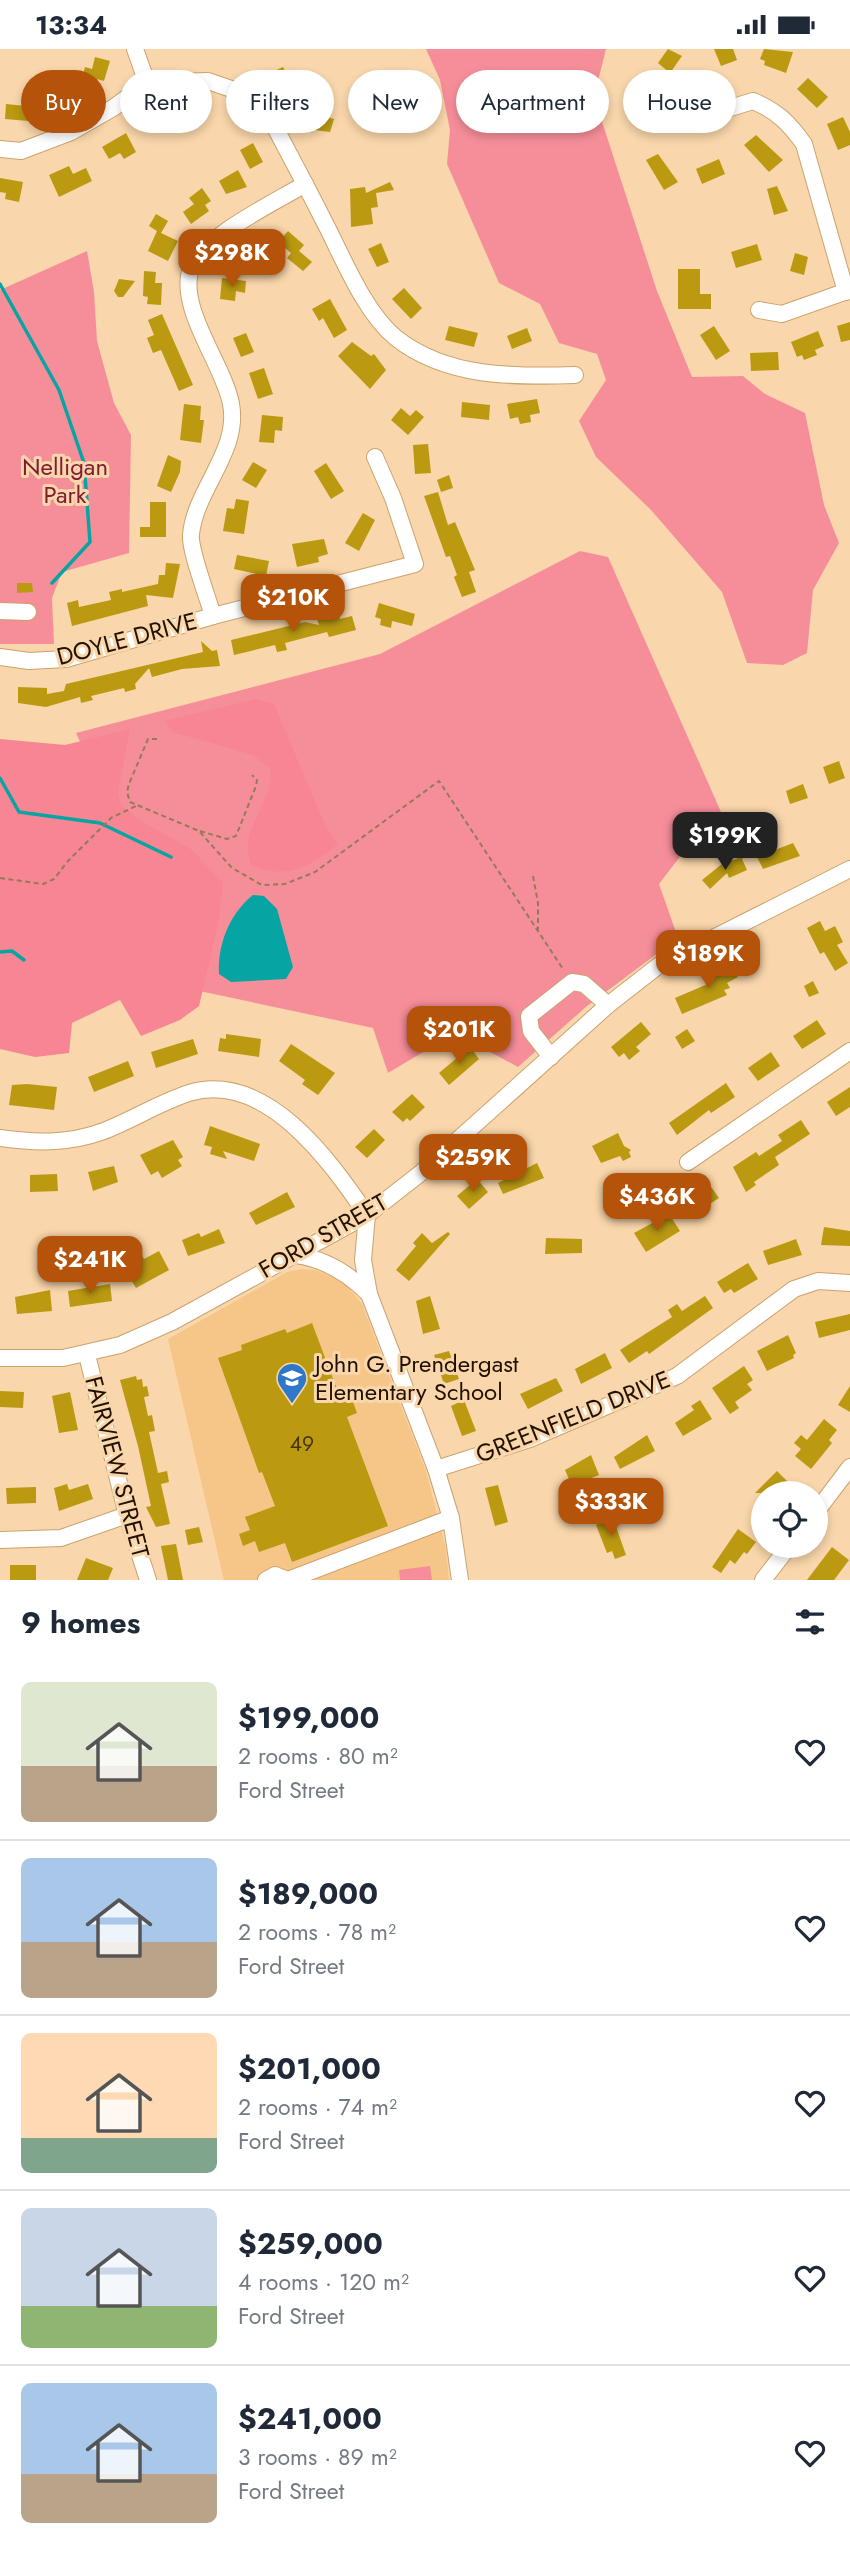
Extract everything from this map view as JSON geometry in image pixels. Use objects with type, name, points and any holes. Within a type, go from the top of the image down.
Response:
[{"type":"street","points":[[135,49],[142,70]]},
{"type":"street","points":[[212,82],[243,93],[267,112],[362,295],[395,337],[425,354],[461,368],[506,377],[575,375]]},
{"type":"street","points":[[736,106],[753,100],[776,110],[804,144],[848,291],[782,314],[759,310]]},
{"type":"street","points":[[0,149],[22,151],[71,132],[120,103]]},
{"type":"street","points":[[212,616],[191,536],[200,498],[224,451],[230,430],[231,404],[191,306],[191,269],[209,245],[240,221],[305,184]]},
{"type":"street","name":"DOYLE DRIVE","points":[[0,657],[29,660],[66,659],[212,616],[415,564],[393,498],[375,457]]},
{"type":"street","points":[[0,611],[27,612]]},
{"type":"street","name":"FORD STREET","points":[[0,1358],[25,1360],[87,1355],[120,1345],[172,1322],[368,1215],[422,1172],[608,1005],[657,966],[692,946],[850,869]]},
{"type":"street","points":[[551,1057],[531,1031],[529,1016],[572,982],[584,984],[608,1005]]},
{"type":"street","points":[[688,1162],[850,1051]]},
{"type":"street","points":[[0,1138],[62,1142],[100,1132],[191,1092],[225,1089],[244,1093],[273,1108],[309,1143],[368,1215],[363,1260],[369,1294],[436,1469],[451,1518],[460,1580]]},
{"type":"street","points":[[296,1255],[313,1257],[342,1271],[369,1294]]},
{"type":"street","name":"GREENFIELD DRIVE","points":[[436,1469],[530,1439],[677,1376],[794,1289],[818,1281],[850,1283]]},
{"type":"street","name":"FAIRVIEW STREET","points":[[87,1355],[127,1515],[148,1580]]},
{"type":"street","points":[[828,1496],[850,1467]]},
{"type":"street","points":[[0,1540],[61,1538],[127,1515]]},
{"type":"street","points":[[266,1580],[275,1575],[288,1580],[451,1518]]},
{"type":"street","points":[[763,1580],[780,1558]]},
{"type":"path","points":[[157,739],[148,739],[127,792],[130,802],[200,831],[227,839],[236,836],[256,786],[257,781],[252,775]]},
{"type":"path","points":[[200,831],[232,868],[262,885],[285,884],[315,872],[439,781],[572,982]]},
{"type":"path","points":[[0,878],[43,884],[54,879],[111,818],[138,805]]},
{"type":"path","points":[[533,876],[538,903],[537,931]]},
{"type":"shaded area","points":[[255,699],[274,704],[326,827],[338,844],[318,859],[297,869],[275,872],[251,865],[249,837],[267,794],[271,769],[253,755],[173,732],[165,721]]},
{"type":"shaded area","points":[[130,729],[118,793],[121,805],[140,820],[192,850],[223,883],[219,920],[199,1006],[180,1020],[141,1036],[120,1000],[72,1023],[69,1053],[35,1057],[0,1049],[0,739],[65,745]]},
{"type":"shaded area","name":"John G. Prendergast Elementary School","points":[[315,1270],[343,1281],[362,1304],[426,1471],[446,1549],[449,1580],[224,1580],[168,1339],[287,1272]]},
{"type":"green space","points":[[426,49],[606,49],[601,70],[456,70],[456,133],[606,133],[657,291],[692,377],[743,376],[765,394],[805,413],[824,505],[839,543],[813,590],[807,653],[783,665],[747,663],[722,592],[651,510],[596,457],[579,421],[606,380],[597,354],[559,343],[540,304],[499,283],[447,164],[450,130],[442,90],[442,70],[435,70]]},
{"type":"green space","name":"Nelligan Park","points":[[87,251],[94,292],[97,341],[114,403],[131,435],[129,553],[62,572],[52,598],[54,644],[0,644],[0,290]]},
{"type":"green space","points":[[580,551],[608,557],[725,821],[692,841],[659,884],[678,938],[587,1006],[518,1067],[455,1033],[388,1073],[373,1028],[190,989],[175,940],[76,733],[380,654]]},
{"type":"green space","points":[[430,1566],[432,1580],[400,1580],[399,1570]]},
{"type":"water","points":[[253,895],[264,896],[277,909],[293,967],[286,979],[231,982],[219,974],[220,952],[227,930],[238,911]]},
{"type":"building","points":[[668,49],[682,56],[672,70],[666,70],[658,63]]},
{"type":"building","points":[[714,49],[733,49],[737,60],[721,66]]},
{"type":"building","points":[[764,49],[793,52],[786,73],[764,65],[765,61],[760,59]]},
{"type":"building","points":[[95,57],[110,61],[106,74],[106,70],[84,70],[85,67],[92,69]]},
{"type":"building","points":[[808,78],[828,97],[817,108],[797,89]]},
{"type":"building","points":[[6,104],[21,106],[21,120],[5,119]]},
{"type":"building","points":[[843,117],[850,132],[850,145],[838,150],[827,124]]},
{"type":"building","points":[[126,133],[136,152],[124,159],[120,153],[109,159],[102,147]]},
{"type":"building","points":[[756,135],[783,160],[769,172],[744,145]]},
{"type":"building","points":[[253,143],[263,162],[250,169],[240,150]]},
{"type":"building","points":[[658,154],[678,182],[664,190],[646,160]]},
{"type":"building","points":[[719,159],[725,174],[702,184],[696,169]]},
{"type":"building","points":[[69,166],[73,174],[86,168],[92,181],[59,197],[49,175]]},
{"type":"building","points":[[238,170],[247,187],[226,194],[219,181]]},
{"type":"building","points":[[0,178],[23,182],[19,202],[5,199],[6,193],[0,192]]},
{"type":"building","points":[[390,182],[394,190],[376,193],[378,207],[371,208],[373,224],[351,227],[350,189],[365,187],[366,193]]},
{"type":"building","points":[[777,186],[788,211],[774,215],[767,189]]},
{"type":"building","points":[[202,188],[211,201],[205,205],[209,211],[191,224],[183,212],[194,204],[189,198]]},
{"type":"building","points":[[156,214],[168,221],[161,233],[178,241],[168,261],[148,251],[157,231],[149,226]]},
{"type":"building","points":[[288,231],[304,245],[299,251],[312,262],[303,271],[287,258],[291,253],[278,242]]},
{"type":"building","points":[[381,243],[389,262],[377,267],[368,249]]},
{"type":"building","points":[[757,244],[762,260],[736,268],[731,252]]},
{"type":"building","points":[[795,253],[808,257],[804,275],[790,271]]},
{"type":"building","points":[[678,269],[700,269],[700,294],[711,294],[711,309],[678,309]]},
{"type":"building","points":[[144,271],[156,272],[155,283],[162,283],[161,305],[147,304],[148,297],[143,296]]},
{"type":"building","points":[[222,278],[246,281],[245,293],[236,291],[235,301],[220,299]]},
{"type":"building","points":[[119,279],[135,281],[123,297],[118,297],[114,291]]},
{"type":"building","points":[[404,288],[422,308],[411,319],[392,299]]},
{"type":"building","points":[[330,299],[347,330],[334,338],[323,318],[319,321],[312,309]]},
{"type":"building","points":[[162,314],[193,385],[179,391],[161,350],[153,353],[147,338],[154,335],[148,320]]},
{"type":"building","points":[[850,322],[850,340],[841,342],[837,326]]},
{"type":"building","points":[[449,326],[478,333],[474,347],[445,340]]},
{"type":"building","points":[[714,326],[730,351],[716,360],[700,335]]},
{"type":"building","points":[[527,328],[532,341],[512,349],[507,336]]},
{"type":"building","points":[[818,331],[824,346],[815,350],[817,355],[804,360],[802,355],[797,357],[791,342]]},
{"type":"building","points":[[246,333],[254,352],[241,357],[233,338]]},
{"type":"building","points":[[352,342],[371,356],[374,354],[386,370],[370,389],[338,356]]},
{"type":"building","points":[[778,352],[779,370],[751,371],[750,353]]},
{"type":"building","points":[[264,368],[273,394],[258,399],[249,373]]},
{"type":"building","points":[[537,399],[540,413],[530,415],[531,422],[520,424],[518,417],[510,419],[507,404]]},
{"type":"building","points":[[462,402],[490,405],[489,420],[461,417]]},
{"type":"building","points":[[184,404],[201,406],[200,420],[204,420],[201,443],[180,440]]},
{"type":"building","points":[[401,408],[410,416],[416,410],[424,417],[408,435],[391,420]]},
{"type":"building","points":[[262,415],[283,417],[282,431],[275,430],[274,443],[259,442]]},
{"type":"building","points":[[428,444],[431,473],[415,474],[413,445]]},
{"type":"building","points":[[168,455],[181,461],[180,472],[171,492],[157,486]]},
{"type":"building","points":[[253,462],[267,470],[256,488],[242,480]]},
{"type":"building","points":[[326,463],[344,491],[331,499],[314,471]]},
{"type":"building","points":[[449,475],[453,488],[441,492],[437,480]]},
{"type":"building","points":[[438,492],[448,525],[455,522],[475,570],[469,572],[476,592],[462,597],[450,556],[446,557],[424,496]]},
{"type":"building","points":[[236,499],[249,501],[244,534],[223,531],[227,508],[234,509]]},
{"type":"building","points":[[150,502],[166,502],[166,537],[140,537],[140,527],[150,527]]},
{"type":"building","points":[[363,513],[375,520],[359,551],[345,543]]},
{"type":"building","points":[[324,539],[328,554],[318,557],[319,562],[297,567],[292,544]]},
{"type":"building","points":[[237,555],[269,561],[266,576],[234,569]]},
{"type":"building","points":[[166,563],[180,564],[173,598],[146,595],[148,606],[72,626],[67,603],[78,600],[79,607],[111,600],[109,592],[158,584],[159,575],[165,575]]},
{"type":"building","points":[[17,583],[32,583],[33,592],[17,593]]},
{"type":"building","points":[[379,603],[415,614],[412,626],[392,621],[391,628],[380,625],[381,619],[375,617]]},
{"type":"building","points":[[339,613],[340,619],[352,616],[356,630],[329,637],[327,632],[285,643],[287,650],[277,652],[275,645],[234,655],[231,640],[305,622],[319,625],[317,619]]},
{"type":"building","points":[[201,641],[212,651],[217,650],[220,666],[182,669],[152,677],[149,668],[135,684],[136,689],[125,692],[124,688],[91,696],[93,700],[81,703],[80,697],[46,707],[18,703],[18,687],[47,688],[47,694],[64,691],[66,684],[203,652]]},
{"type":"building","points":[[839,761],[845,778],[829,784],[823,767]]},
{"type":"building","points":[[803,784],[808,798],[790,804],[786,791]]},
{"type":"building","points":[[793,843],[800,856],[763,869],[757,857]]},
{"type":"building","points":[[747,855],[742,859],[747,870],[729,878],[727,873],[710,889],[702,880],[722,864]]},
{"type":"building","points":[[820,921],[825,931],[835,926],[843,942],[837,945],[848,963],[835,971],[824,952],[820,954],[807,928]]},
{"type":"building","points":[[731,964],[738,977],[727,983],[730,988],[724,990],[727,995],[682,1014],[675,998],[710,983],[707,976]]},
{"type":"building","points":[[813,981],[819,993],[809,997],[804,986]]},
{"type":"building","points":[[817,1020],[826,1034],[802,1049],[793,1036]]},
{"type":"building","points":[[641,1022],[651,1034],[636,1047],[640,1051],[629,1060],[624,1053],[619,1057],[611,1047]]},
{"type":"building","points":[[687,1029],[695,1041],[682,1049],[675,1037]]},
{"type":"building","points":[[226,1034],[261,1039],[259,1057],[218,1051],[220,1038],[226,1039]]},
{"type":"building","points":[[193,1039],[198,1054],[156,1068],[151,1052]]},
{"type":"building","points":[[291,1044],[335,1073],[318,1095],[302,1084],[305,1080],[279,1061]]},
{"type":"building","points":[[470,1047],[479,1059],[449,1085],[439,1073]]},
{"type":"building","points":[[771,1052],[780,1066],[758,1081],[748,1068]]},
{"type":"building","points":[[128,1061],[134,1076],[94,1092],[88,1077]]},
{"type":"building","points":[[726,1083],[735,1097],[711,1113],[709,1110],[677,1135],[669,1123]]},
{"type":"building","points":[[12,1085],[57,1087],[54,1110],[9,1105]]},
{"type":"building","points":[[850,1087],[850,1107],[836,1116],[827,1102]]},
{"type":"building","points":[[412,1094],[425,1107],[410,1121],[407,1118],[403,1122],[392,1112]]},
{"type":"building","points":[[801,1120],[810,1134],[775,1157],[779,1165],[754,1182],[756,1185],[746,1192],[733,1167],[756,1152],[759,1156],[782,1141],[778,1135]]},
{"type":"building","points":[[210,1126],[260,1144],[254,1161],[223,1151],[227,1159],[210,1154],[212,1147],[204,1145]]},
{"type":"building","points":[[374,1129],[385,1140],[367,1158],[355,1147]]},
{"type":"building","points":[[618,1133],[624,1146],[631,1150],[631,1157],[623,1161],[620,1156],[601,1163],[592,1146]]},
{"type":"building","points":[[173,1140],[183,1157],[178,1160],[182,1166],[162,1178],[158,1171],[151,1175],[140,1155]]},
{"type":"building","points":[[537,1163],[544,1178],[503,1194],[498,1183]]},
{"type":"building","points":[[114,1166],[118,1182],[93,1191],[88,1172]]},
{"type":"building","points":[[57,1174],[58,1191],[30,1192],[30,1175]]},
{"type":"building","points":[[477,1179],[488,1192],[469,1209],[457,1196]]},
{"type":"building","points":[[709,1184],[719,1198],[696,1213],[687,1200]]},
{"type":"building","points":[[287,1192],[295,1207],[256,1225],[249,1213]]},
{"type":"building","points":[[669,1214],[680,1231],[646,1252],[634,1233]]},
{"type":"building","points":[[824,1227],[850,1231],[850,1246],[821,1245]]},
{"type":"building","points":[[219,1229],[225,1243],[188,1256],[182,1240],[199,1233],[201,1237]]},
{"type":"building","points":[[448,1232],[450,1234],[409,1281],[396,1270],[416,1246],[413,1243],[422,1233],[432,1243]]},
{"type":"building","points":[[546,1238],[582,1239],[582,1253],[545,1254]]},
{"type":"building","points":[[796,1239],[802,1255],[768,1265],[763,1251]]},
{"type":"building","points":[[159,1251],[169,1270],[136,1288],[125,1270],[135,1264],[131,1257],[140,1252],[144,1259]]},
{"type":"building","points":[[748,1263],[758,1279],[734,1293],[731,1289],[724,1293],[717,1282]]},
{"type":"building","points":[[110,1284],[112,1301],[70,1307],[68,1291]]},
{"type":"building","points":[[50,1290],[52,1311],[17,1314],[15,1297]]},
{"type":"building","points":[[430,1296],[440,1329],[423,1334],[416,1301]]},
{"type":"building","points":[[705,1296],[713,1308],[649,1354],[647,1351],[629,1363],[620,1350],[672,1317],[668,1310],[677,1304],[682,1311]]},
{"type":"building","points":[[850,1314],[850,1330],[819,1338],[815,1322]]},
{"type":"building","points":[[312,1323],[338,1392],[348,1388],[357,1413],[347,1417],[388,1526],[292,1562],[285,1543],[259,1552],[255,1541],[243,1546],[239,1534],[250,1530],[245,1517],[275,1506],[262,1472],[259,1473],[218,1358],[242,1350],[241,1345],[285,1329],[287,1333]]},
{"type":"building","points":[[788,1335],[796,1353],[794,1358],[767,1371],[757,1351]]},
{"type":"building","points":[[449,1351],[459,1379],[444,1384],[434,1355]]},
{"type":"building","points":[[605,1353],[612,1368],[581,1384],[575,1369]]},
{"type":"building","points":[[744,1366],[753,1380],[747,1384],[752,1390],[735,1402],[739,1408],[730,1414],[712,1388]]},
{"type":"building","points":[[136,1376],[137,1380],[142,1379],[143,1387],[147,1386],[149,1396],[144,1397],[155,1431],[149,1432],[158,1473],[167,1471],[169,1482],[161,1484],[170,1524],[156,1527],[146,1507],[151,1506],[120,1380]]},
{"type":"building","points":[[556,1378],[563,1391],[528,1409],[520,1394]]},
{"type":"building","points":[[850,1386],[850,1412],[838,1405]]},
{"type":"building","points":[[0,1391],[24,1392],[23,1408],[0,1407]]},
{"type":"building","points":[[70,1392],[78,1430],[59,1433],[52,1396]]},
{"type":"building","points":[[464,1400],[476,1431],[462,1436],[451,1406]]},
{"type":"building","points":[[700,1400],[712,1419],[683,1436],[675,1423],[694,1410],[691,1406]]},
{"type":"building","points":[[824,1419],[837,1430],[829,1440],[832,1443],[811,1469],[795,1456],[801,1449],[794,1443],[801,1435],[807,1440]]},
{"type":"building","points":[[647,1435],[655,1451],[620,1469],[614,1457]]},
{"type":"building","points":[[591,1455],[599,1475],[572,1486],[565,1470]]},
{"type":"building","points":[[777,1471],[787,1481],[767,1481]]},
{"type":"building","points":[[67,1484],[69,1490],[88,1484],[93,1499],[59,1511],[54,1488]]},
{"type":"building","points":[[498,1485],[508,1522],[495,1526],[485,1488]]},
{"type":"building","points":[[36,1487],[36,1503],[7,1504],[6,1488]]},
{"type":"building","points":[[613,1518],[626,1555],[615,1559],[612,1551],[607,1553],[596,1525]]},
{"type":"building","points":[[199,1527],[203,1542],[188,1545],[185,1530]]},
{"type":"building","points":[[738,1529],[751,1538],[751,1549],[747,1554],[744,1552],[735,1564],[730,1560],[721,1573],[712,1567]]},
{"type":"building","points":[[176,1544],[183,1580],[168,1580],[161,1546]]},
{"type":"building","points":[[832,1547],[849,1560],[834,1580],[807,1580],[824,1558],[828,1558]]},
{"type":"building","points":[[86,1558],[113,1568],[108,1580],[77,1580]]},
{"type":"building","points":[[10,1565],[36,1565],[36,1580],[10,1580]]},
{"type":"waterway","points":[[0,284],[59,390],[84,463],[90,542],[52,583]]},
{"type":"waterway","points":[[0,778],[19,812],[100,823],[171,857]]},
{"type":"waterway","points":[[0,952],[12,951],[24,960]]},
{"type":"place","name":"John G. Prendergast Elementary School","points":[[292,1405]]}]
